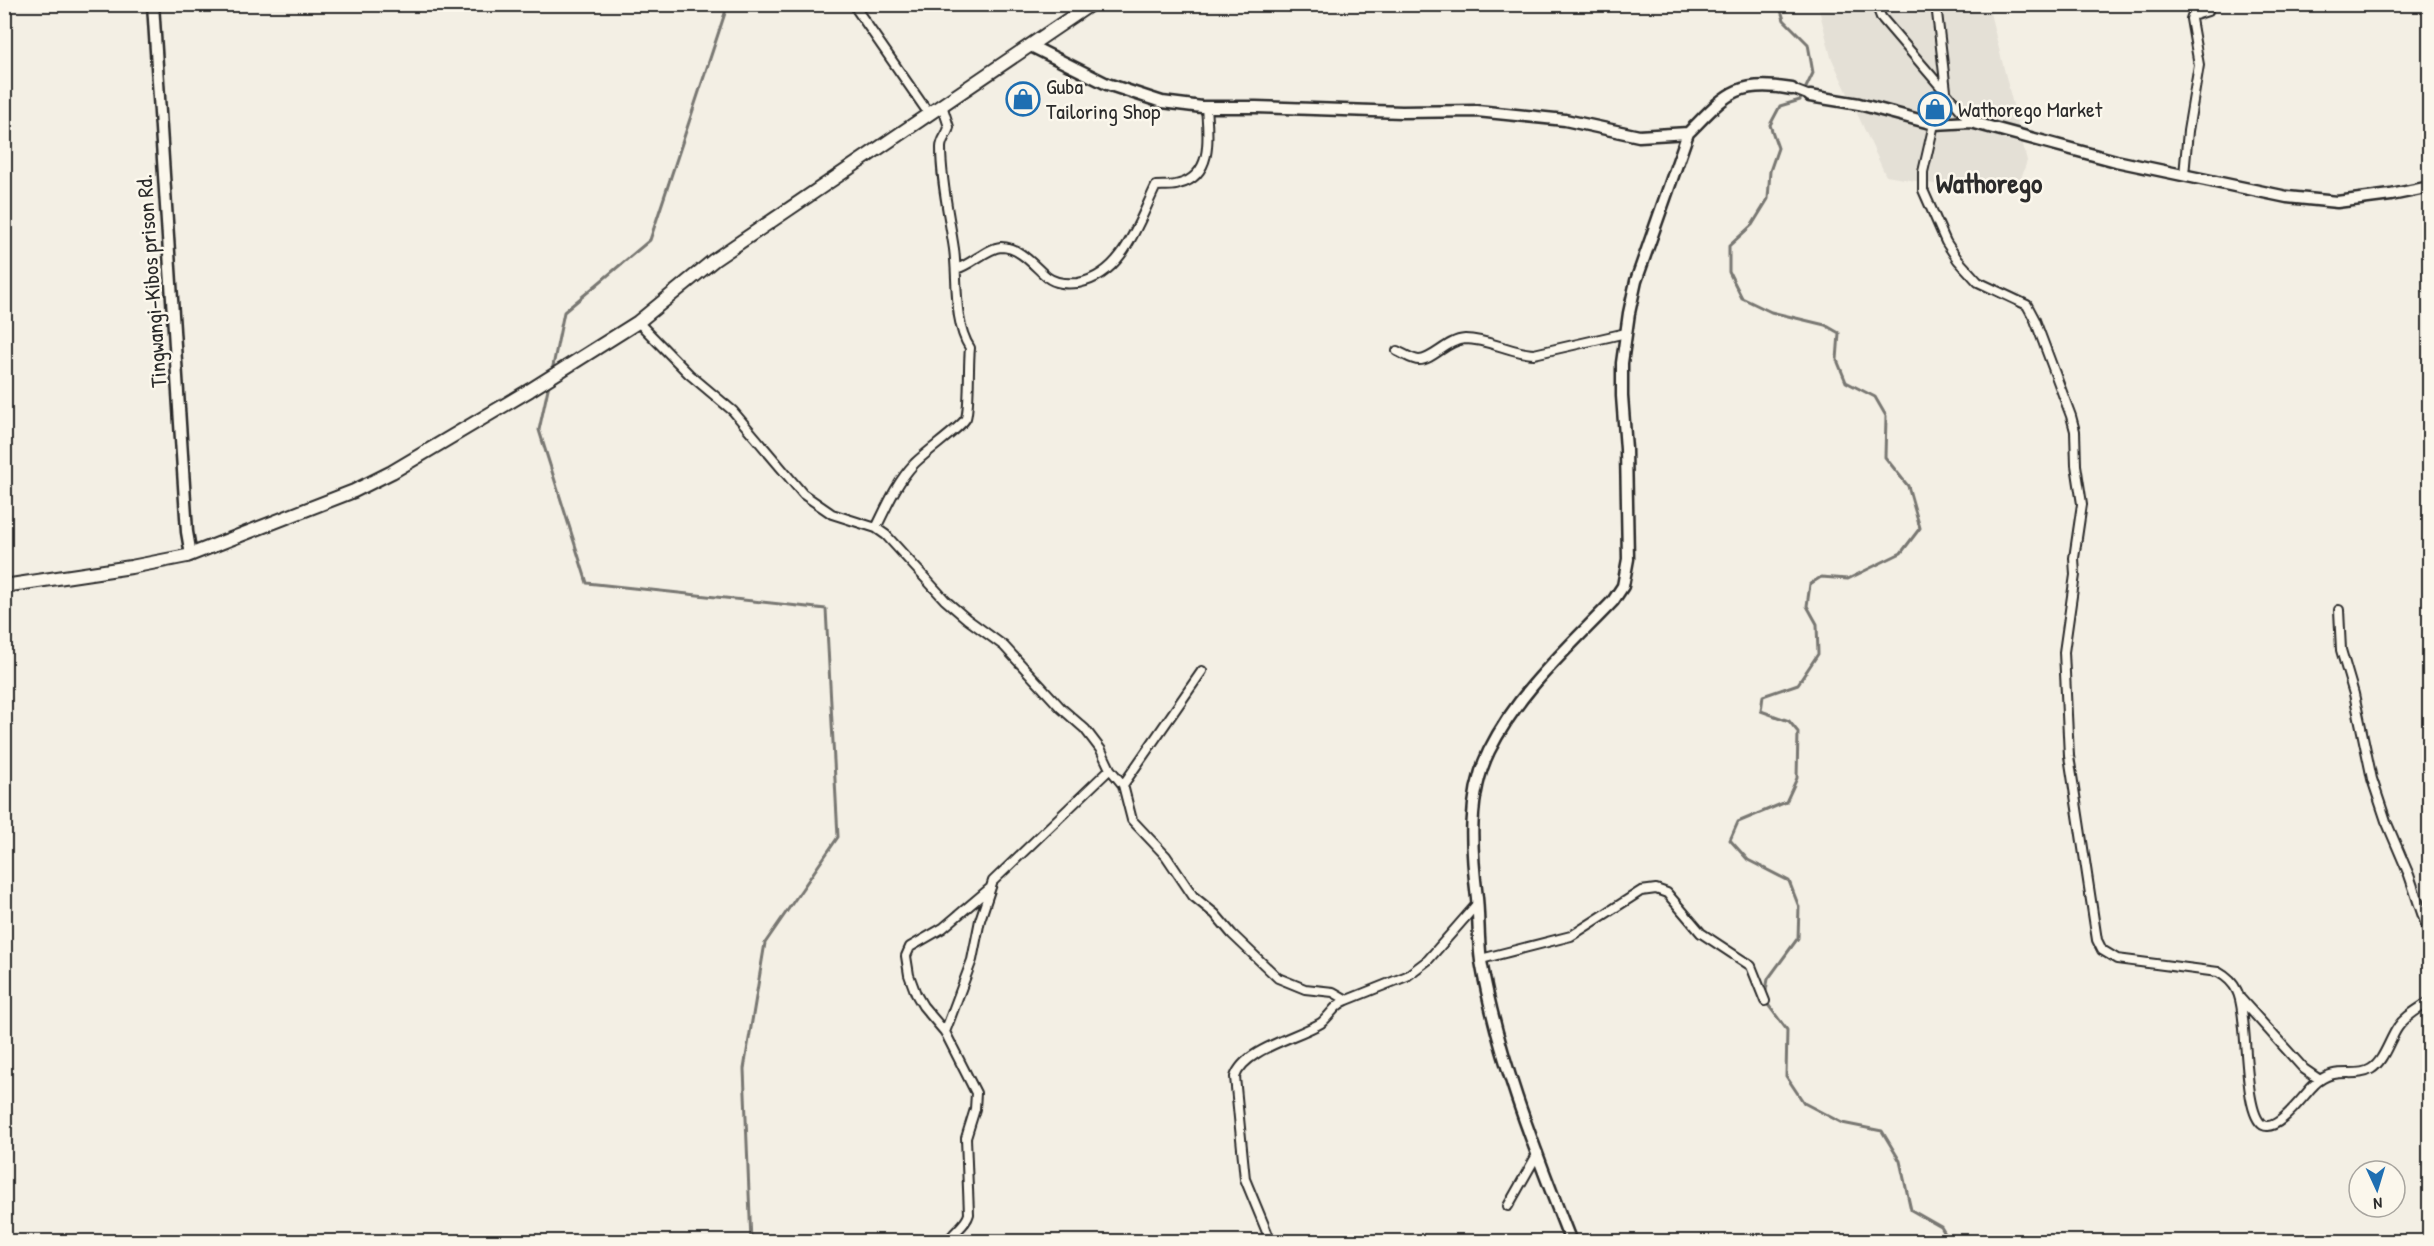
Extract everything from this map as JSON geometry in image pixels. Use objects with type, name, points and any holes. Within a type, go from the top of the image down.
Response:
[{"type":"main road","points":[[4,586],[131,567],[191,555],[354,491],[392,472],[530,390],[638,322],[714,260],[1091,4]]},
{"type":"street","name":"Tingwangi-Kibos prison Rd.","points":[[153,4],[187,532],[191,555]]},
{"type":"street","points":[[1876,4],[1888,25],[1971,122]]},
{"type":"street","points":[[1936,4],[1946,91]]},
{"type":"street","points":[[857,10],[929,114]]},
{"type":"street","points":[[2184,175],[2188,131],[2199,64],[2191,19],[2192,15],[2208,11]]},
{"type":"street","points":[[1031,46],[1107,84],[1146,98],[1206,108],[1256,107],[1402,112],[1477,111],[1565,120],[1639,136],[1688,133]]},
{"type":"street","points":[[1571,1242],[1506,1068],[1481,959],[1471,849],[1474,803],[1488,752],[1514,707],[1619,594],[1625,578],[1628,559],[1627,486],[1622,363],[1626,333],[1636,281],[1688,133],[1722,99],[1736,90],[1766,84],[1792,89],[1810,96],[1859,104],[1934,124],[1971,122],[2116,161],[2287,197],[2337,202],[2430,187]]},
{"type":"street","points":[[876,528],[898,485],[912,466],[965,419],[970,348],[965,341],[958,306],[956,269],[946,204],[941,145],[949,127],[942,105]]},
{"type":"street","points":[[956,269],[969,265],[1001,247],[1027,258],[1053,281],[1066,284],[1076,283],[1100,276],[1109,270],[1130,238],[1156,186],[1180,184],[1191,179],[1198,172],[1208,152],[1206,108]]},
{"type":"street","points":[[1934,124],[1923,172],[1923,190],[1946,242],[1958,260],[1978,282],[2027,305],[2039,331],[2075,431],[2076,465],[2082,504],[2074,558],[2075,575],[2065,634],[2065,697],[2068,756],[2097,940],[2102,950],[2116,959],[2218,972],[2228,978],[2240,997],[2304,1069],[2320,1080]]},
{"type":"street","points":[[638,322],[689,374],[733,411],[803,495],[832,514],[876,528],[886,535],[945,600],[1004,646],[1060,708],[1085,729],[1123,785],[1132,820],[1166,856],[1193,896],[1215,914],[1232,934],[1278,978],[1305,988],[1333,992],[1347,1000]]},
{"type":"street","points":[[1397,351],[1416,360],[1422,360],[1451,342],[1464,339],[1478,340],[1523,354],[1534,354],[1626,333]]},
{"type":"street","points":[[2339,610],[2341,650],[2354,694],[2372,779],[2430,937]]},
{"type":"street","points":[[1123,785],[1202,671]]},
{"type":"street","points":[[948,1242],[951,1235],[968,1220],[966,1138],[975,1109],[976,1093],[945,1032],[931,1017],[916,994],[909,975],[906,953],[910,947],[943,928],[989,889],[1002,871],[1110,769]]},
{"type":"street","points":[[945,1032],[972,960],[989,889]]},
{"type":"street","points":[[1481,959],[1571,936],[1641,891],[1656,889],[1667,894],[1701,933],[1751,966],[1765,1001]]},
{"type":"street","points":[[1271,1242],[1249,1192],[1243,1170],[1236,1077],[1242,1062],[1255,1053],[1321,1023],[1329,1017],[1338,1003],[1407,976],[1428,960],[1477,904]]},
{"type":"street","points":[[2240,997],[2254,1106],[2259,1120],[2264,1125],[2276,1123],[2320,1080],[2335,1073],[2365,1072],[2372,1069],[2379,1062],[2399,1026],[2430,1001]]},
{"type":"street","points":[[1508,1206],[1538,1153]]},
{"type":"shaded area","name":"Wathorego Market","points":[[1818,5],[1988,5],[2027,161],[2019,184],[1964,189],[1886,176],[1831,57]]},
{"type":"waterway","points":[[552,371],[564,312],[650,240],[728,4]]},
{"type":"waterway","points":[[1765,996],[1768,979],[1798,938],[1799,907],[1789,881],[1748,860],[1730,840],[1738,822],[1786,802],[1797,778],[1798,732],[1789,721],[1761,711],[1763,696],[1798,684],[1818,654],[1817,624],[1807,606],[1810,584],[1821,577],[1848,579],[1901,553],[1920,528],[1908,486],[1885,457],[1886,416],[1875,397],[1846,382],[1837,360],[1839,333],[1825,325],[1771,312],[1742,298],[1729,272],[1729,246],[1752,225],[1768,199],[1770,171],[1778,148],[1770,125],[1780,106],[1800,100],[1813,73],[1808,44],[1784,20],[1779,4]]},
{"type":"waterway","points":[[549,384],[539,430],[587,583],[826,609],[838,837],[765,943],[744,1069],[751,1242]]},
{"type":"waterway","points":[[1766,1002],[1787,1030],[1786,1076],[1804,1103],[1842,1123],[1882,1131],[1900,1161],[1911,1210],[1941,1227],[1950,1242]]},
{"type":"place","name":"Guba Tailoring Shop","points":[[1023,99]]},
{"type":"place","name":"Wathorego Market","points":[[1935,109]]},
{"type":"district","name":"Wathorego","points":[[1989,183]]}]
